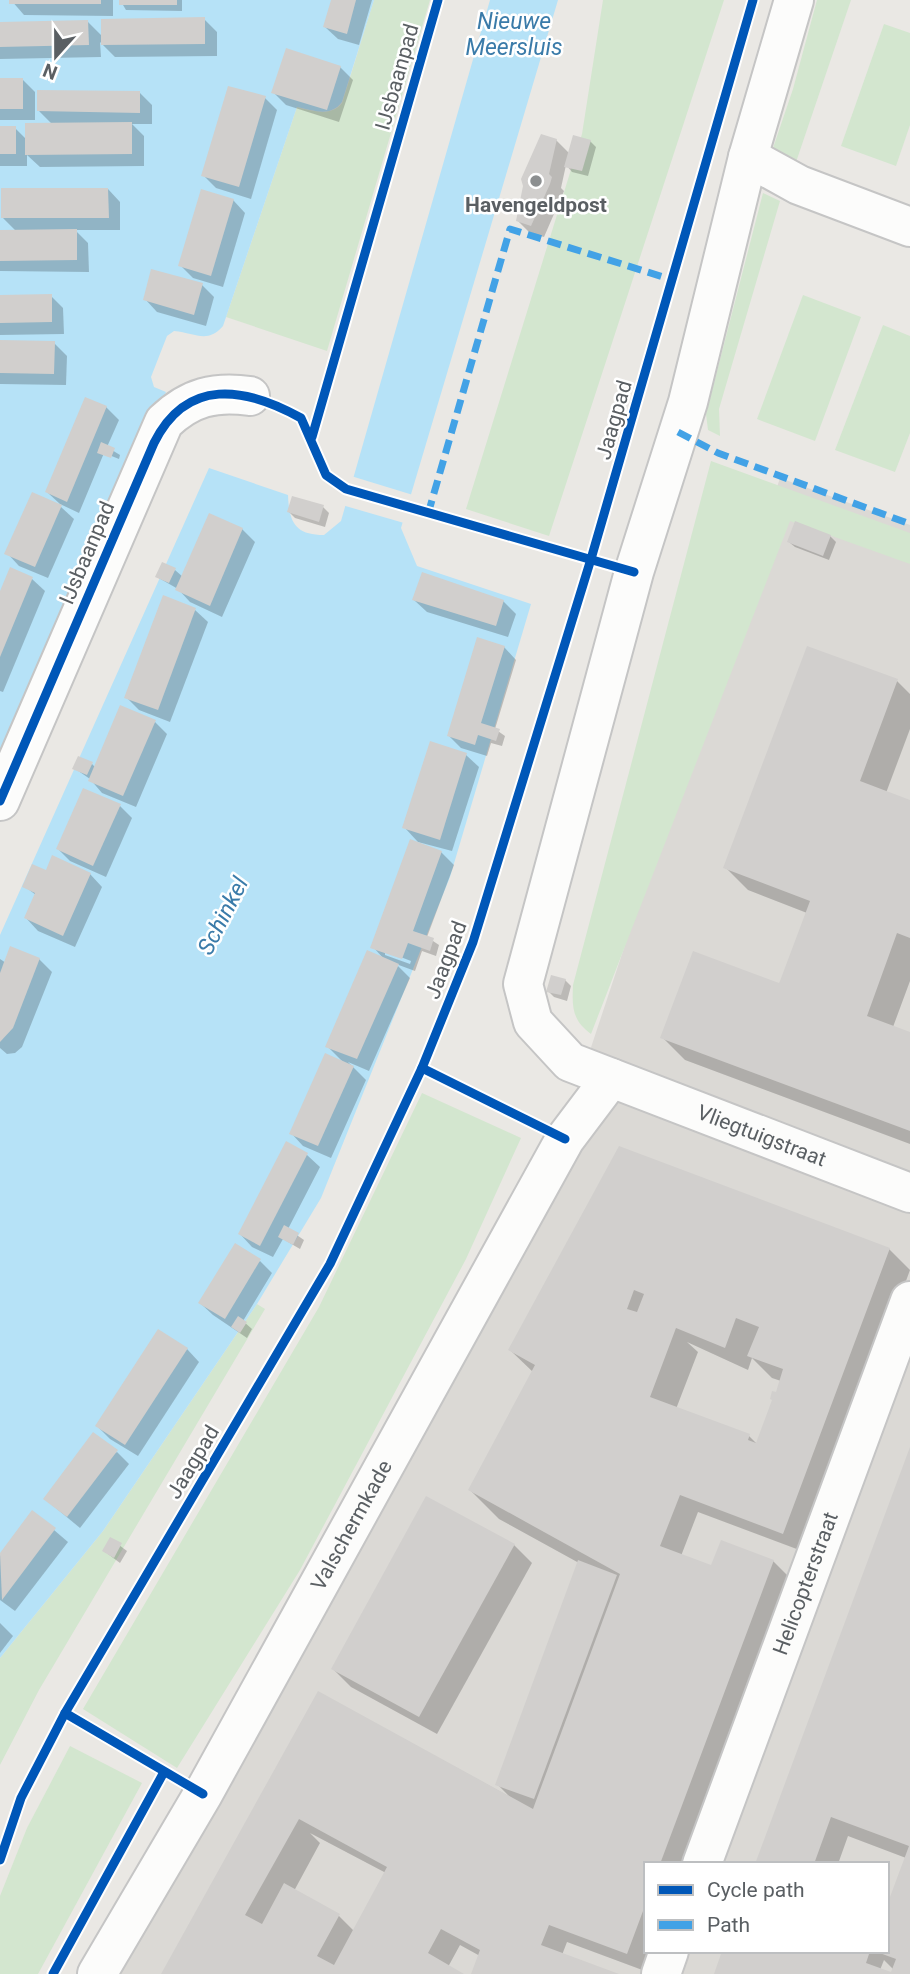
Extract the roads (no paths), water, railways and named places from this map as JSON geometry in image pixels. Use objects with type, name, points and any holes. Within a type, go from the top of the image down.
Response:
[{"type":"street","points":[[611,1078],[570,1062],[533,1022],[523,984],[634,572],[688,402],[748,157],[794,0]]},
{"type":"street","points":[[748,157],[799,185],[910,227]]},
{"type":"street","name":"IJsbaanpad","points":[[0,801],[164,422],[178,408],[200,397],[228,393],[250,396]]},
{"type":"street","name":"Vliegtuigstraat","points":[[611,1078],[910,1193]]},
{"type":"street","name":"Valschermkade","points":[[97,1974],[203,1794],[565,1139],[611,1078]]},
{"type":"street","name":"Helicopterstraat","points":[[703,1862],[910,1301]]},
{"type":"street","points":[[661,1974],[669,1953]]},
{"type":"water","points":[[0,0],[374,0],[342,102],[327,111],[297,107],[223,326],[212,335],[201,336],[174,331],[167,336],[151,377],[154,387],[166,392],[0,770]]},
{"type":"water","points":[[490,0],[558,0],[401,528],[417,566],[531,604],[450,877],[321,1198],[257,1304],[103,1531],[0,1658],[0,935],[209,468],[288,495],[292,520],[306,533],[324,535],[341,521]]},
{"type":"place","name":"Havengeldpost","points":[[536,181]]},
{"type":"water label","name":"Nieuwe Meersluis","points":[[514,34]]},
{"type":"water label","name":"Schinkel","points":[[223,916]]}]
